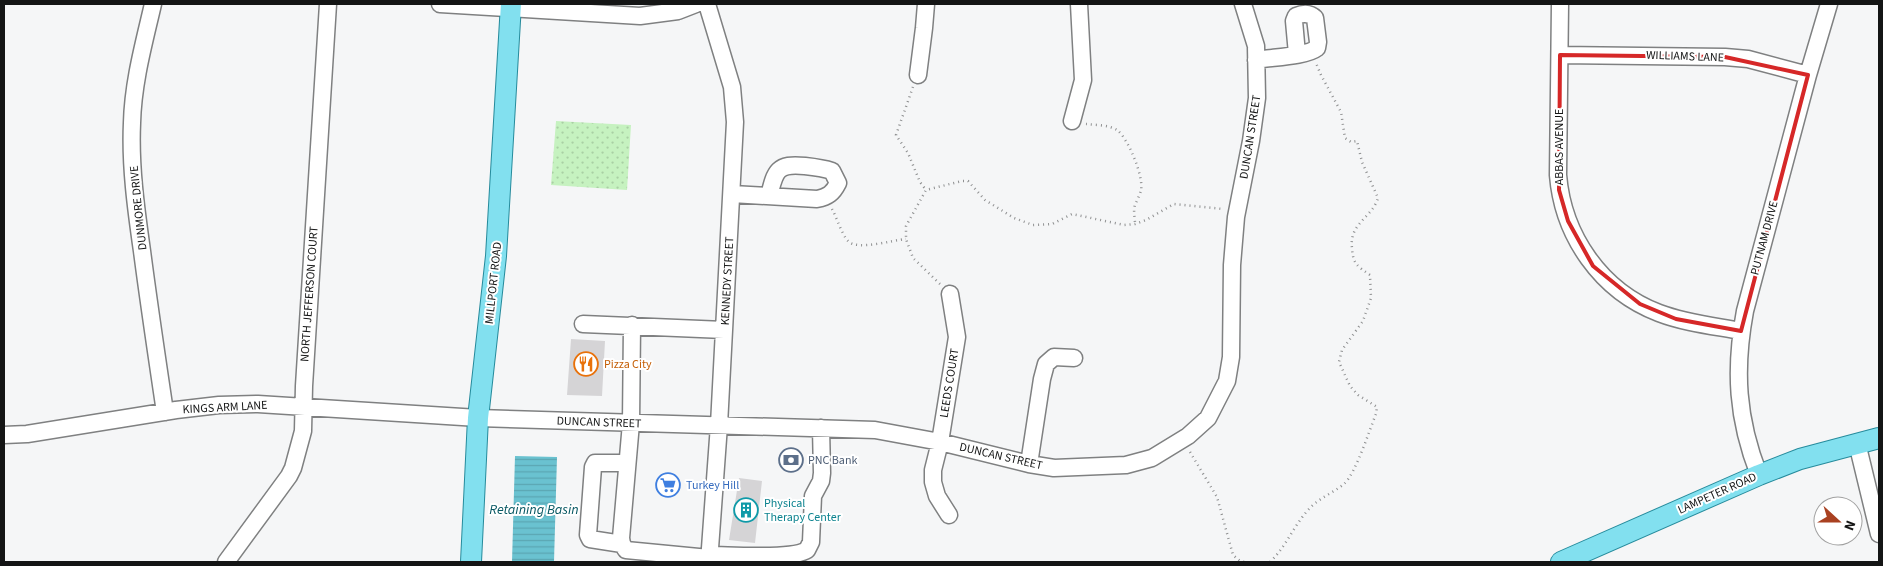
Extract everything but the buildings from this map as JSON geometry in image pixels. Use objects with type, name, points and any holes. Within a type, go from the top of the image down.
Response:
[{"type":"main road","name":"MILLPORT ROAD","points":[[471,562],[478,418],[496,256],[511,6]]},
{"type":"main road","name":"LAMPETER ROAD","points":[[1561,562],[1759,475],[1800,459],[1879,438]]},
{"type":"street","name":"DUNMORE DRIVE","points":[[153,4],[138,68],[134,98],[132,146],[137,215],[164,412]]},
{"type":"street","name":"NORTH JEFFERSON COURT","points":[[226,562],[289,476],[303,431],[328,4]]},
{"type":"street","points":[[440,4],[614,9],[640,16],[678,11],[696,4]]},
{"type":"street","name":"KENNEDY STREET","points":[[707,4],[732,88],[735,122],[719,425],[709,559]]},
{"type":"street","points":[[918,75],[926,4]]},
{"type":"street","points":[[1072,121],[1082,80],[1080,4]]},
{"type":"street","name":"DUNCAN STREET","points":[[478,418],[874,430],[940,442],[1029,464],[1054,468],[1126,465],[1152,458],[1180,441],[1208,418],[1227,381],[1231,357],[1232,265],[1237,211],[1251,141],[1257,98],[1254,36],[1243,4]]},
{"type":"street","name":"ABBAS AVENUE","points":[[1560,4],[1559,190],[1568,221],[1583,252],[1603,277],[1640,304],[1676,319],[1741,331]]},
{"type":"street","name":"PUTNAM DRIVE","points":[[1759,475],[1752,458],[1739,404],[1737,385],[1741,331],[1808,75],[1829,4]]},
{"type":"street","points":[[1256,60],[1304,53]]},
{"type":"street","name":"WILLIAMS LANE","points":[[1560,55],[1725,57],[1748,59],[1808,75]]},
{"type":"street","points":[[732,194],[818,199],[826,198],[838,183],[832,171],[824,168],[789,164],[781,168],[773,180],[769,196]]},
{"type":"street","name":"LEEDS COURT","points":[[948,515],[937,496],[933,482],[933,470],[940,442],[957,337],[950,294]]},
{"type":"street","points":[[584,324],[724,330]]},
{"type":"street","points":[[632,325],[631,422],[620,538],[626,550],[709,559],[798,554],[808,550],[811,542],[813,496],[821,481],[822,473],[821,428]]},
{"type":"street","points":[[1029,464],[1046,364],[1054,357],[1074,358]]},
{"type":"street","name":"KINGS ARM LANE","points":[[4,435],[28,434],[111,419],[219,405],[303,406],[478,418]]},
{"type":"street","points":[[1857,443],[1879,534]]},
{"type":"street","points":[[622,544],[590,539],[588,526],[593,467],[595,463],[627,463]]},
{"type":"path","points":[[1270,562],[1277,556],[1308,510],[1317,501],[1344,484],[1351,476],[1376,414],[1377,407],[1358,395],[1350,386],[1339,362],[1342,350],[1362,321],[1370,298],[1370,275],[1358,267],[1353,260],[1351,240],[1353,232],[1376,204],[1378,198],[1362,162],[1357,141],[1351,142],[1345,138],[1341,112],[1304,53]]},
{"type":"path","points":[[918,75],[896,135],[908,153],[920,182],[926,190]]},
{"type":"path","points":[[1072,121],[1110,127],[1124,137],[1130,147],[1142,183],[1142,191],[1134,207],[1135,224]]},
{"type":"path","points":[[950,294],[913,258],[906,239],[906,226],[926,190],[968,181],[985,200],[1014,218],[1033,225],[1052,224],[1072,214],[1124,225],[1135,224],[1174,204],[1237,211]]},
{"type":"path","points":[[826,198],[847,240],[852,244],[867,245],[906,239]]},
{"type":"path","points":[[1180,441],[1192,454],[1217,496],[1233,555],[1240,561],[1245,562]]},
{"type":"highlighted area","points":[[1560,55],[1725,57],[1808,75],[1741,331],[1676,319],[1640,304],[1593,266],[1568,221],[1559,190]]},
{"type":"green space","points":[[556,121],[631,125],[627,190],[551,185]]},
{"type":"water","name":"Retaining Basin","points":[[515,456],[557,457],[554,562],[512,562]]},
{"type":"place","name":"Pizza City","points":[[586,364]]},
{"type":"place","name":"PNC Bank","points":[[791,460]]},
{"type":"place","name":"Turkey Hill","points":[[668,485]]},
{"type":"place","name":"Physical Therapy Center","points":[[746,510]]}]
